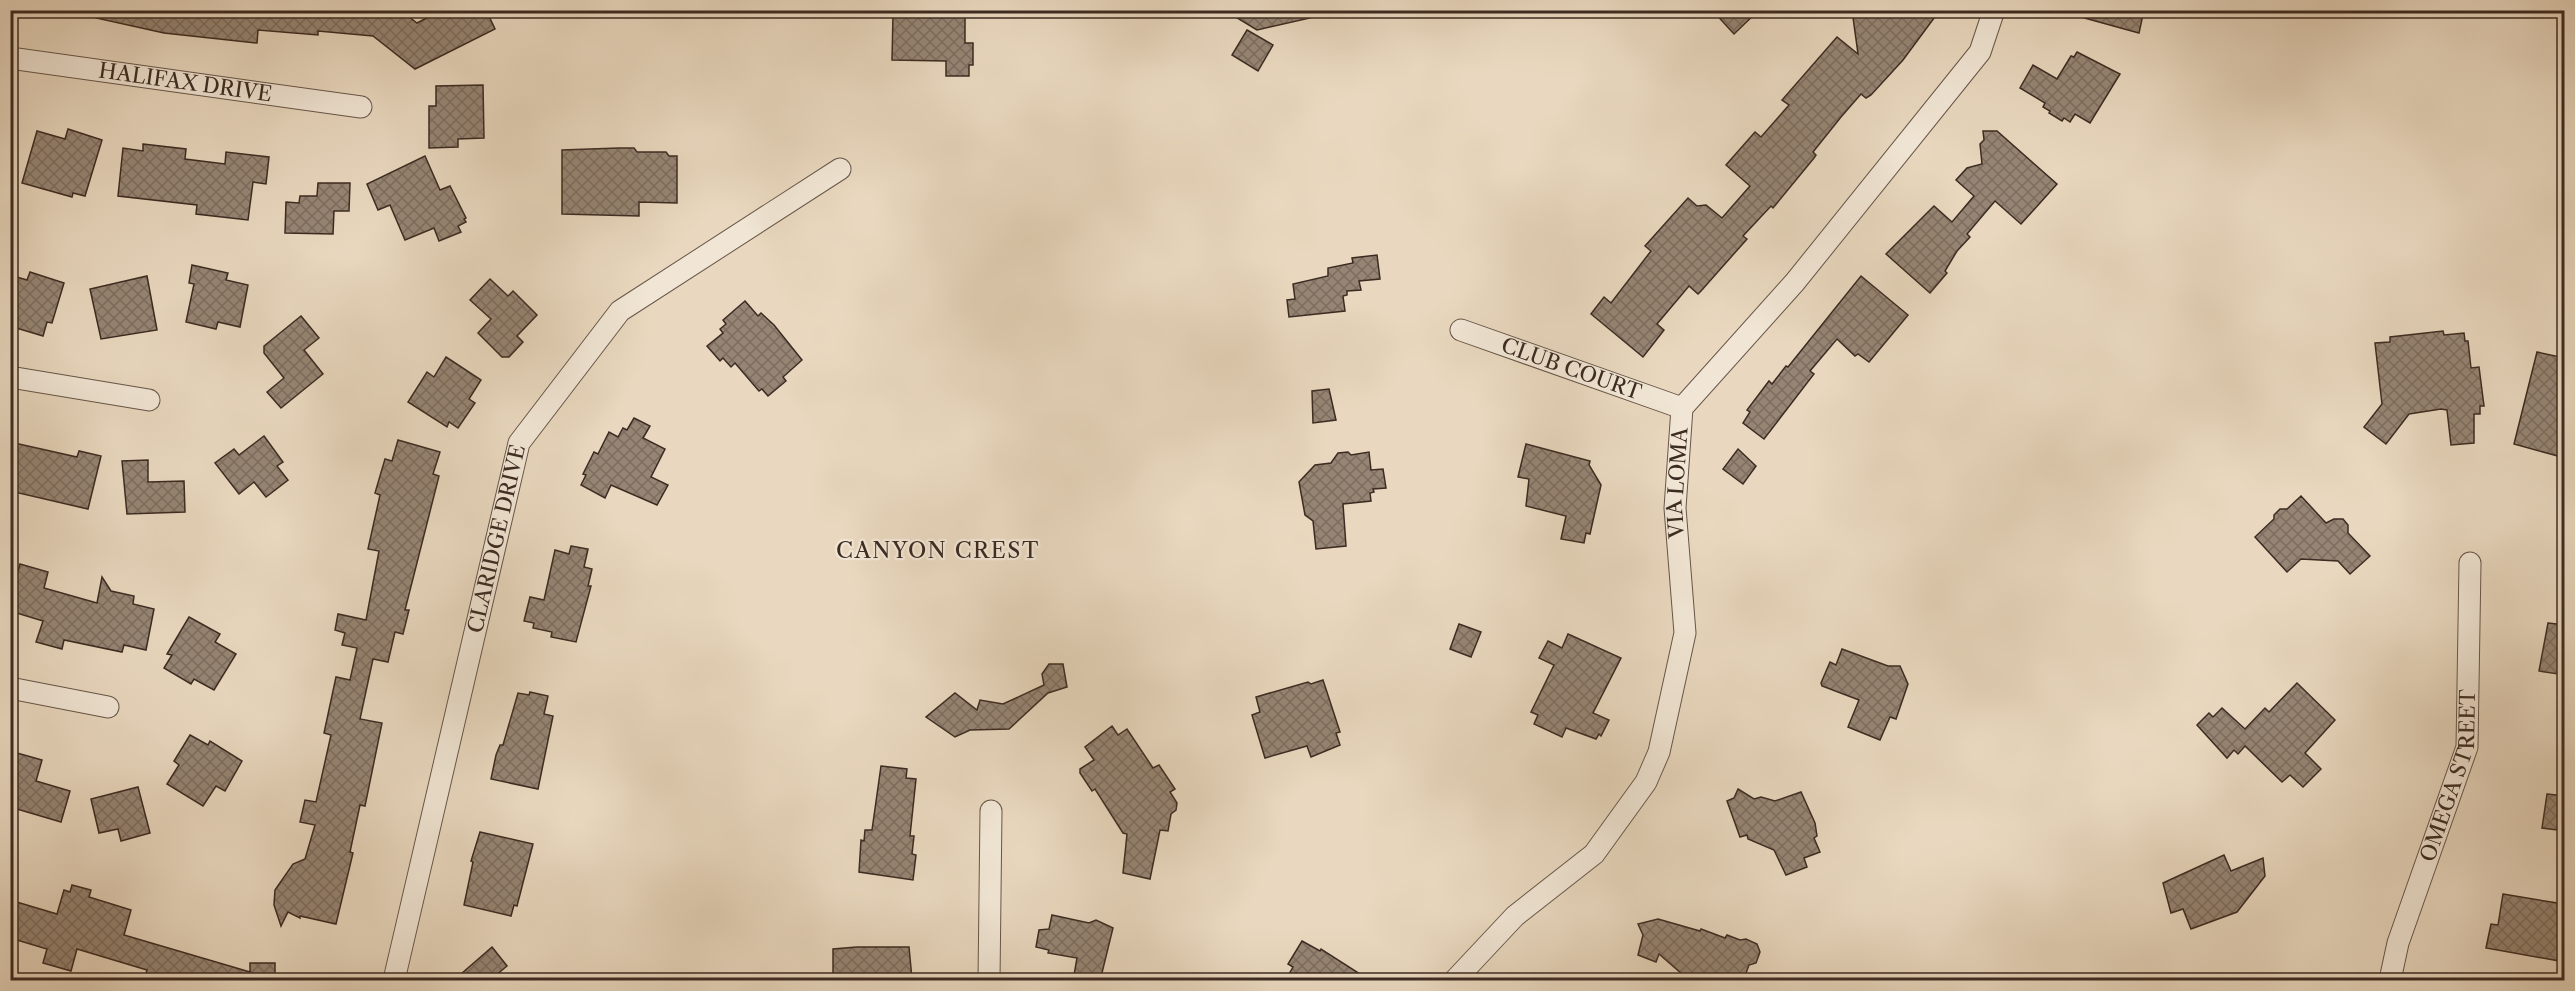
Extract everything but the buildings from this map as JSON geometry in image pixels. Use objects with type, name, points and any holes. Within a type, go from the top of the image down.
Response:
[{"type":"street","name":"VIA LOMA","points":[[1455,981],[1515,916],[1594,854],[1646,782],[1659,752],[1685,633],[1676,508],[1682,408],[1795,282],[1980,52],[1994,10]]},
{"type":"street","name":"HALIFAX DRIVE","points":[[10,58],[361,107]]},
{"type":"street","name":"CLARIDGE DRIVE","points":[[394,981],[519,443],[620,310],[840,169]]},
{"type":"street","name":"CLUB COURT","points":[[1461,330],[1682,408]]},
{"type":"street","points":[[10,377],[149,400]]},
{"type":"street","name":"OMEGA STREET","points":[[2390,981],[2398,943],[2467,747],[2470,563]]},
{"type":"street","points":[[10,688],[108,707]]},
{"type":"street","points":[[989,981],[991,811]]},
{"type":"district","name":"CANYON CREST","points":[[938,550]]}]
